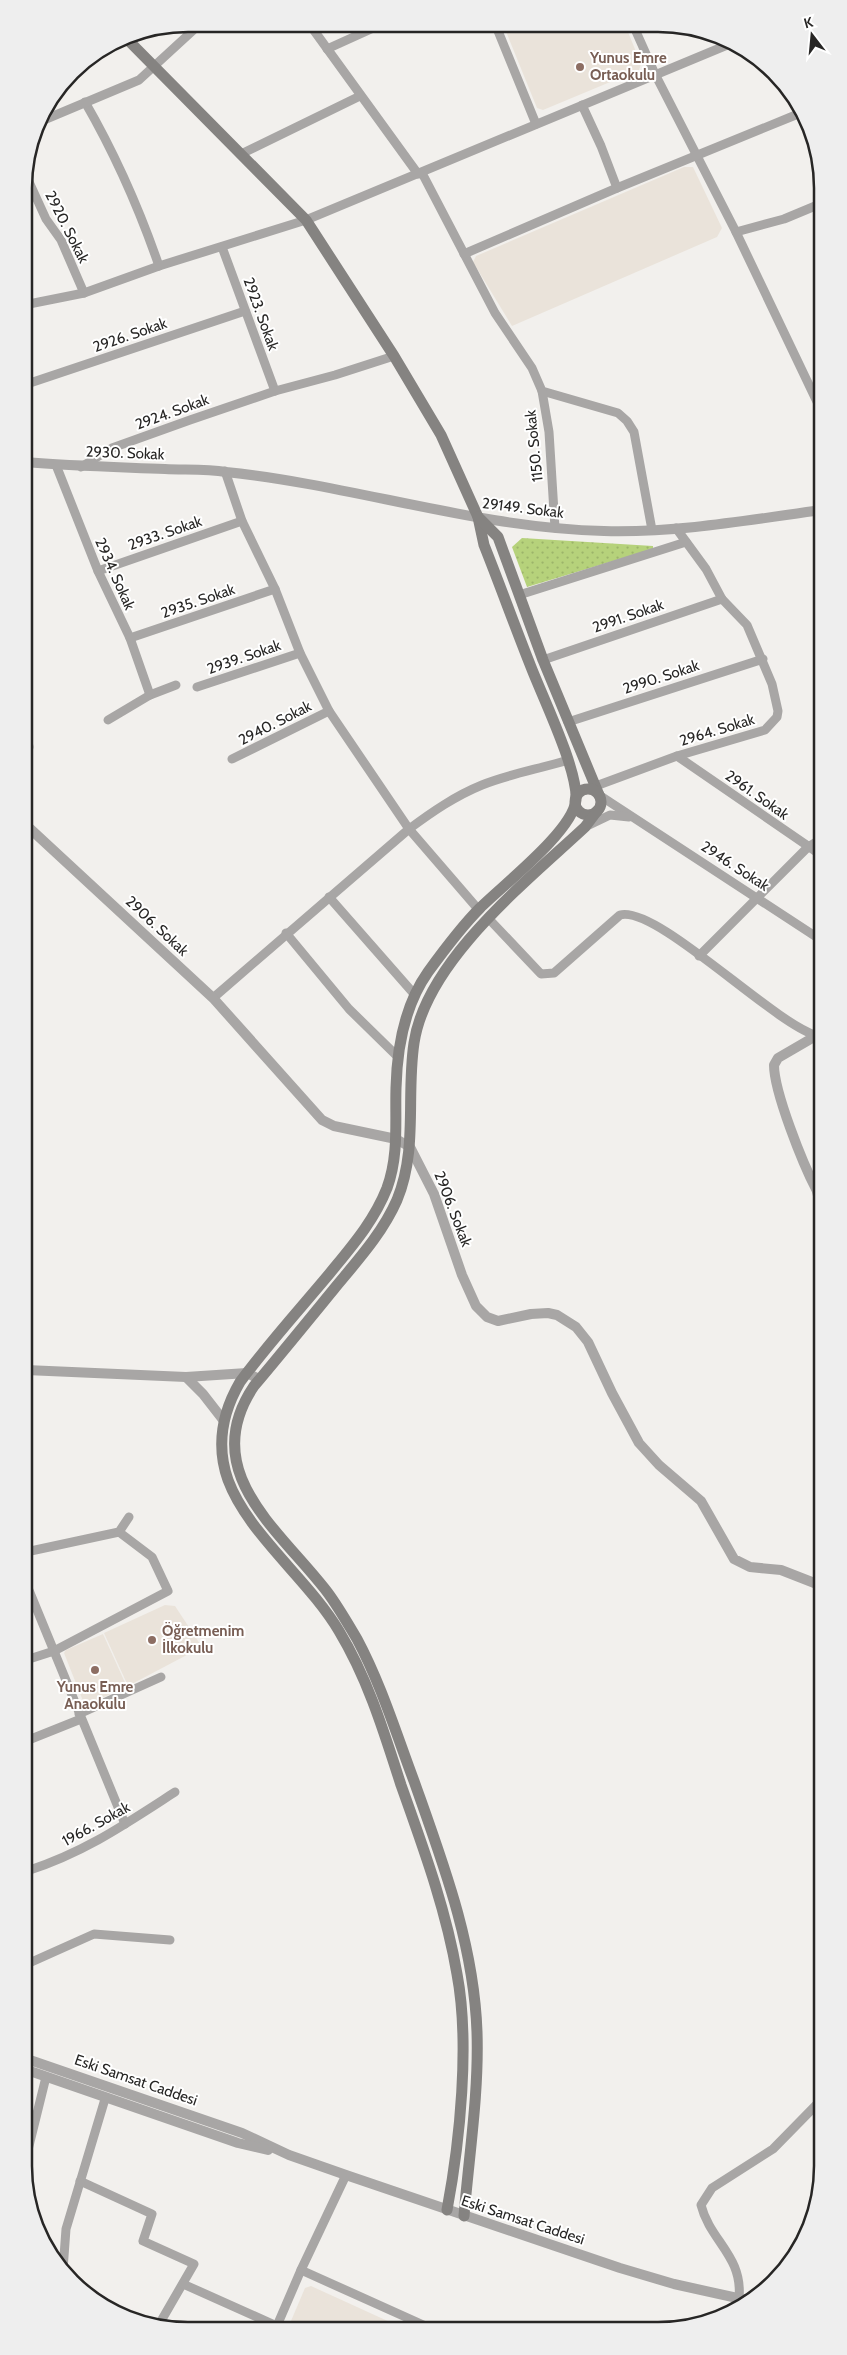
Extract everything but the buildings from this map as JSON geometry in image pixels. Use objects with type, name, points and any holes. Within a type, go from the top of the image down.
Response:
[{"type":"main road","points":[[131,43],[306,220],[394,356],[441,435],[478,517],[484,545],[568,760],[576,807],[582,813],[589,815],[597,811]]},
{"type":"main road","points":[[464,2216],[474,2114],[477,2046],[473,1981],[466,1945],[447,1875],[380,1687],[369,1662],[350,1627],[328,1593],[252,1503],[241,1479],[235,1454],[236,1428],[244,1402],[261,1377],[374,1242],[397,1199],[410,1147],[411,1065],[420,1019],[438,981],[488,918],[585,827],[601,804],[593,791],[498,537],[478,517]]},
{"type":"main road","points":[[447,2210],[459,2113],[463,2046],[458,1976],[446,1920],[370,1691],[353,1655],[326,1610],[273,1547],[243,1509],[236,1497],[225,1470],[222,1456],[224,1421],[234,1393],[249,1370],[362,1235],[387,1188],[394,1164],[398,1057],[403,1027],[415,995],[430,970],[478,909],[560,830],[572,815],[579,794],[593,791]]},
{"type":"street","points":[[51,117],[139,80],[190,33]]},
{"type":"street","name":"1150. Sokak","points":[[316,33],[360,96],[420,174],[495,313],[532,368],[542,391],[550,432],[555,528]]},
{"type":"street","points":[[327,49],[362,33]]},
{"type":"street","points":[[499,33],[536,124]]},
{"type":"street","points":[[637,33],[655,74],[736,232],[814,395]]},
{"type":"street","points":[[33,303],[84,293],[159,266],[306,220],[420,174],[722,46]]},
{"type":"street","points":[[241,154],[360,96]]},
{"type":"street","points":[[85,102],[112,148],[141,215],[159,266]]},
{"type":"street","points":[[582,104],[602,146],[617,188]]},
{"type":"street","points":[[464,254],[617,188],[697,157],[796,115]]},
{"type":"street","name":"2920. Sokak","points":[[33,191],[46,218],[62,240],[84,293]]},
{"type":"street","points":[[736,232],[784,220],[814,207]]},
{"type":"street","name":"2923. Sokak","points":[[222,247],[274,391]]},
{"type":"street","name":"2926. Sokak","points":[[33,383],[245,311]]},
{"type":"street","name":"2924. Sokak","points":[[81,467],[112,448],[274,391],[335,375],[394,356]]},
{"type":"street","points":[[542,391],[618,413],[627,421],[634,432],[638,444],[652,530]]},
{"type":"street","name":"2930. Sokak","points":[[33,463],[81,467],[225,471]]},
{"type":"street","name":"2934. Sokak","points":[[56,465],[98,571],[130,638],[150,694]]},
{"type":"street","points":[[225,471],[242,522],[275,589],[300,653],[329,711],[409,829],[478,909]]},
{"type":"street","name":"29149. Sokak","points":[[225,471],[291,481],[478,517],[555,528],[603,531],[652,530],[814,511]]},
{"type":"street","name":"2933. Sokak","points":[[98,571],[242,522]]},
{"type":"street","name":"2964. Sokak","points":[[593,791],[678,756],[765,730],[770,726],[778,711],[762,659],[747,625],[722,599],[706,569],[676,528]]},
{"type":"street","points":[[519,596],[686,542]]},
{"type":"street","name":"2935. Sokak","points":[[130,638],[275,589]]},
{"type":"street","name":"2991. Sokak","points":[[543,660],[722,599]]},
{"type":"street","name":"2939. Sokak","points":[[197,687],[300,653]]},
{"type":"street","name":"2990. Sokak","points":[[568,722],[762,659]]},
{"type":"street","points":[[108,720],[150,694],[176,685]]},
{"type":"street","name":"2940. Sokak","points":[[232,759],[329,711]]},
{"type":"street","name":"2961. Sokak","points":[[678,756],[814,851]]},
{"type":"street","points":[[213,998],[286,933],[409,829],[445,803],[480,785],[568,760]]},
{"type":"street","name":"2946. Sokak","points":[[593,791],[814,935]]},
{"type":"street","points":[[597,811],[610,815],[632,817]]},
{"type":"street","points":[[585,827],[610,815]]},
{"type":"street","name":"2906. Sokak","points":[[33,831],[213,998],[322,1120],[334,1126],[396,1139],[410,1147],[434,1194],[473,1301],[483,1314],[493,1320],[502,1321],[531,1314],[548,1313],[556,1315],[576,1327],[588,1342],[639,1443],[659,1465],[701,1501],[734,1559],[750,1567],[781,1570],[814,1583]]},
{"type":"street","points":[[699,956],[808,847],[814,843]]},
{"type":"street","points":[[329,898],[415,995]]},
{"type":"street","points":[[488,918],[544,974],[554,973],[615,919],[626,914],[637,917],[667,933],[786,1018],[807,1032],[814,1033]]},
{"type":"street","points":[[286,933],[349,1009],[398,1057]]},
{"type":"street","points":[[814,1036],[778,1058],[774,1065],[804,1164],[814,1183]]},
{"type":"street","points":[[32,1370],[186,1377],[249,1370],[261,1377]]},
{"type":"street","points":[[186,1377],[224,1421]]},
{"type":"street","points":[[32,1551],[119,1532],[129,1517]]},
{"type":"street","points":[[32,1658],[54,1651],[168,1591],[152,1557],[119,1532]]},
{"type":"street","points":[[32,1598],[125,1824]]},
{"type":"street","points":[[32,1738],[161,1677]]},
{"type":"street","name":"1966. Sokak","points":[[32,1869],[70,1855],[102,1840],[175,1792]]},
{"type":"street","points":[[32,1962],[94,1934],[170,1940]]},
{"type":"street","name":"Eski Samsat Caddesi","points":[[32,2061],[242,2133],[289,2155],[464,2216],[620,2268],[674,2284],[739,2298]]},
{"type":"street","name":"Eski Samsat Caddesi","points":[[32,2072],[238,2143],[289,2155]]},
{"type":"street","points":[[32,2134],[46,2077]]},
{"type":"street","points":[[64,2259],[66,2229],[105,2098]]},
{"type":"street","points":[[739,2298],[740,2283],[726,2248],[713,2233],[704,2217],[701,2205],[712,2188],[773,2150],[814,2107]]},
{"type":"street","points":[[278,2322],[346,2175]]},
{"type":"street","points":[[80,2181],[152,2214],[143,2242],[194,2264],[162,2320]]},
{"type":"street","points":[[301,2270],[417,2322]]},
{"type":"street","points":[[183,2284],[265,2322]]},
{"type":"shaded area","name":"Yunus Emre Ortaokulu","points":[[507,33],[628,33],[641,64],[639,70],[543,110],[537,108]]},
{"type":"shaded area","points":[[684,167],[693,167],[722,228],[717,237],[512,326],[473,262],[476,256]]},
{"type":"shaded area","name":"Öğretmenim İlkokulu","points":[[165,1605],[175,1606],[202,1647],[128,1686],[104,1633]]},
{"type":"shaded area","name":"Yunus Emre Anaokulu","points":[[103,1634],[127,1687],[88,1704],[83,1701],[64,1653],[66,1650]]},
{"type":"shaded area","points":[[311,2286],[390,2322],[291,2322],[305,2288]]},
{"type":"green space","points":[[522,538],[653,546],[653,549],[527,587],[512,547]]},
{"type":"place","name":"Yunus Emre Ortaokulu","points":[[580,67]]},
{"type":"place","name":"Öğretmenim İlkokulu","points":[[152,1640]]},
{"type":"place","name":"Yunus Emre Anaokulu","points":[[95,1670]]}]
